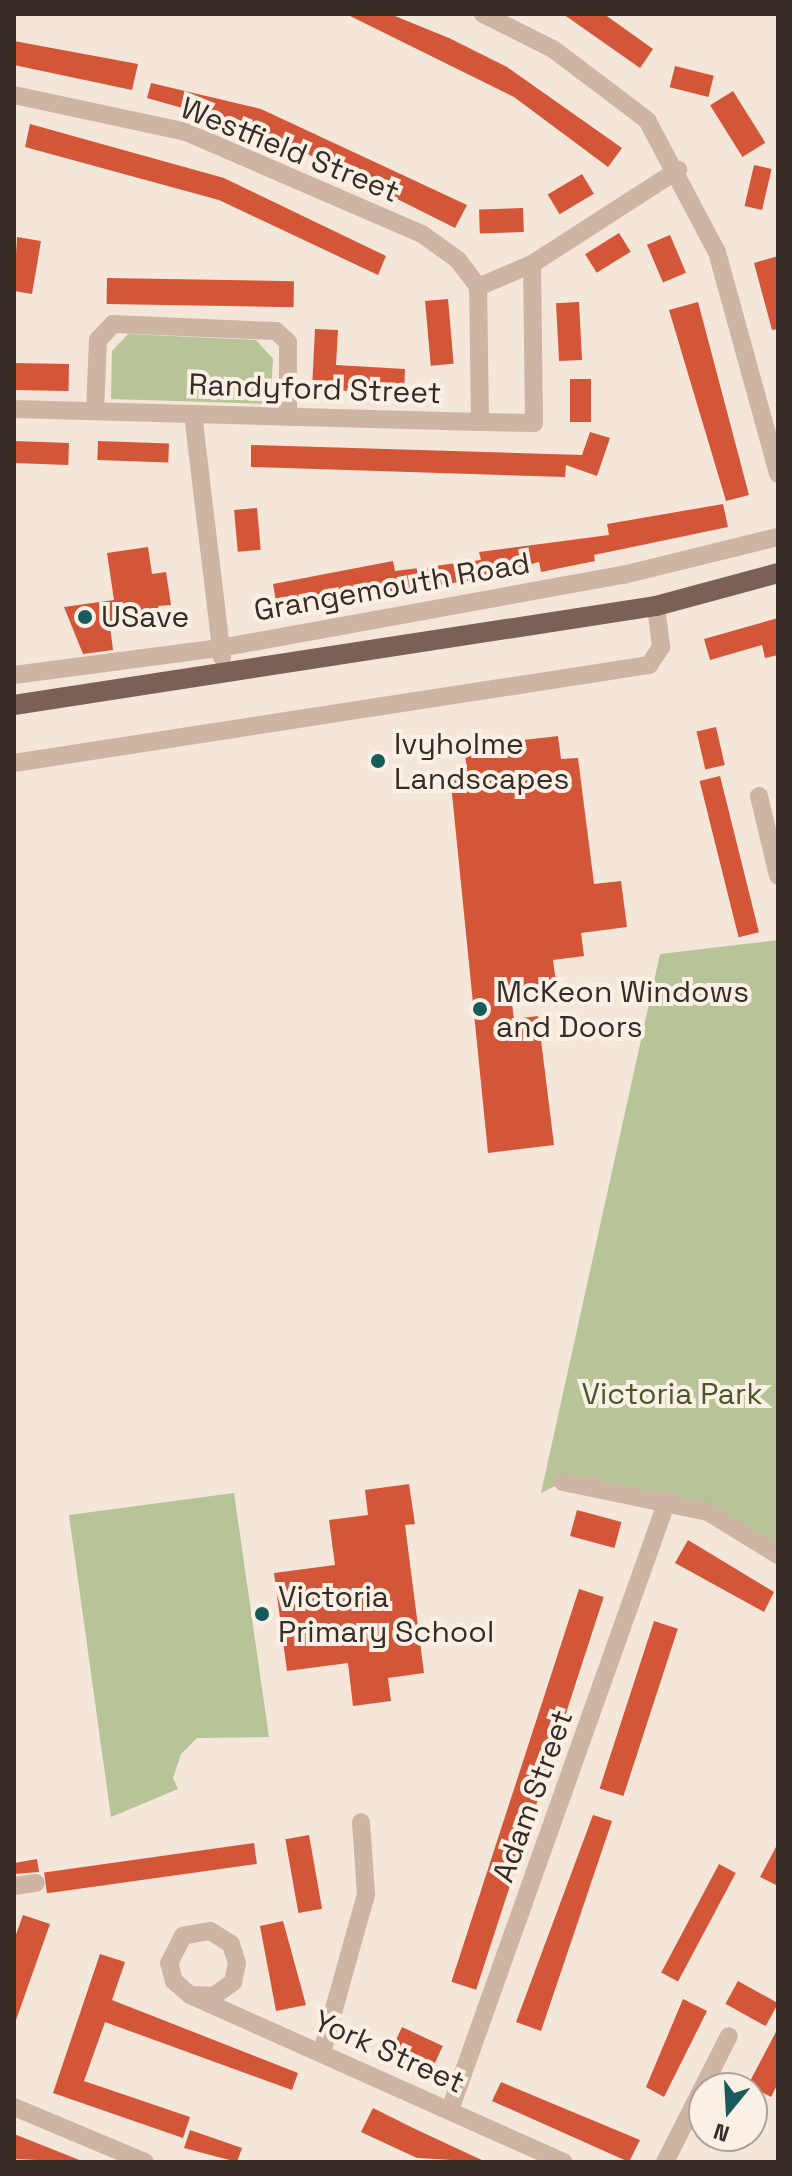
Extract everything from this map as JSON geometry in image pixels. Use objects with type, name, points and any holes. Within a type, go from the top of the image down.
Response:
[{"type":"main road","name":"Grangemouth Road","points":[[14,705],[225,675],[656,606],[778,573]]},
{"type":"street","points":[[483,14],[553,49],[647,120],[678,170],[717,252],[778,474]]},
{"type":"street","name":"Westfield Street","points":[[14,95],[186,132],[422,234],[458,260],[478,287]]},
{"type":"street","points":[[478,287],[532,264],[678,170]]},
{"type":"street","points":[[480,422],[534,423],[532,264]]},
{"type":"street","name":"Randyford Street","points":[[14,409],[480,422],[478,287]]},
{"type":"street","points":[[95,411],[98,340],[113,324],[276,331],[288,342],[288,416]]},
{"type":"street","points":[[193,414],[225,675]]},
{"type":"street","name":"Grangemouth Road","points":[[14,675],[220,648],[623,575],[778,537]]},
{"type":"street","points":[[14,763],[649,665],[661,647],[656,606]]},
{"type":"street","points":[[62,669],[66,697]]},
{"type":"street","points":[[759,796],[774,838],[778,876]]},
{"type":"street","points":[[563,1482],[667,1501],[708,1512],[778,1555]]},
{"type":"street","name":"Adam Street","points":[[450,2110],[667,1501]]},
{"type":"street","points":[[322,2052],[366,1894],[361,1822]]},
{"type":"street","points":[[14,1886],[36,1883]]},
{"type":"street","name":"York Street","points":[[190,1995],[563,2162]]},
{"type":"street","points":[[665,2162],[729,2036]]},
{"type":"street","points":[[14,2107],[145,2162]]},
{"type":"green space","points":[[128,334],[256,340],[273,359],[270,404],[111,399],[112,351]]},
{"type":"green space","name":"Victoria Park","points":[[778,940],[778,1555],[708,1512],[563,1482],[541,1493],[660,954]]},
{"type":"green space","points":[[234,1493],[269,1737],[197,1738],[181,1754],[173,1778],[178,1789],[111,1817],[69,1515]]},
{"type":"building","points":[[346,14],[390,14],[449,38],[507,67],[622,148],[608,167],[514,97]]},
{"type":"building","points":[[563,14],[604,14],[653,49],[640,68]]},
{"type":"building","points":[[14,41],[138,64],[132,90],[14,65]]},
{"type":"building","points":[[675,66],[714,76],[708,97],[670,87]]},
{"type":"building","points":[[151,83],[261,109],[467,205],[455,228],[260,130],[147,98]]},
{"type":"building","points":[[733,91],[765,143],[742,157],[710,105]]},
{"type":"building","points":[[30,124],[224,178],[386,256],[378,275],[219,200],[25,147]]},
{"type":"building","points":[[754,165],[772,169],[762,210],[745,206]]},
{"type":"building","points":[[582,174],[594,194],[560,214],[548,195]]},
{"type":"building","points":[[523,208],[524,232],[480,234],[479,210]]},
{"type":"building","points":[[619,233],[631,252],[597,273],[585,254]]},
{"type":"building","points":[[670,235],[686,273],[663,283],[647,245]]},
{"type":"building","points":[[17,237],[41,241],[32,294],[14,291]]},
{"type":"building","points":[[778,256],[778,329],[772,330],[754,263]]},
{"type":"building","points":[[107,278],[294,281],[294,307],[107,304]]},
{"type":"building","points":[[448,299],[454,364],[431,366],[425,301]]},
{"type":"building","points":[[579,302],[582,360],[559,361],[556,303]]},
{"type":"building","points":[[698,302],[749,495],[726,501],[669,310]]},
{"type":"building","points":[[315,329],[338,330],[336,365],[405,369],[404,394],[312,389]]},
{"type":"building","points":[[14,363],[69,364],[69,391],[14,390]]},
{"type":"building","points":[[570,379],[591,379],[591,422],[570,422]]},
{"type":"building","points":[[590,432],[610,438],[597,476],[566,465],[565,477],[251,467],[251,445],[582,455]]},
{"type":"building","points":[[14,441],[69,443],[68,465],[14,463]]},
{"type":"building","points":[[98,441],[169,443],[168,462],[97,460]]},
{"type":"building","points":[[723,504],[728,527],[594,555],[595,561],[541,572],[539,562],[467,581],[277,607],[273,584],[393,561],[395,571],[481,560],[479,552],[609,535],[607,524]]},
{"type":"building","points":[[257,508],[261,550],[238,552],[234,510]]},
{"type":"building","points":[[148,547],[152,574],[166,572],[171,605],[158,606],[159,618],[110,626],[113,650],[83,654],[64,607],[114,600],[107,553]]},
{"type":"building","points":[[778,618],[778,655],[765,658],[762,645],[710,660],[704,639]]},
{"type":"building","points":[[716,727],[725,765],[705,769],[697,731]]},
{"type":"building","points":[[558,736],[561,759],[578,758],[594,884],[621,881],[627,927],[581,933],[584,956],[553,960],[556,982],[510,988],[514,1019],[538,1016],[554,1145],[488,1153],[450,774],[467,772],[464,747]]},
{"type":"building","points":[[720,776],[759,932],[739,937],[700,781]]},
{"type":"building","points":[[409,1484],[415,1524],[405,1525],[424,1673],[388,1678],[391,1701],[353,1706],[348,1663],[287,1671],[274,1573],[335,1565],[329,1520],[368,1515],[365,1490]]},
{"type":"building","points":[[577,1510],[621,1522],[614,1548],[570,1536]]},
{"type":"building","points":[[688,1540],[774,1592],[764,1612],[675,1563]]},
{"type":"building","points":[[579,1589],[604,1597],[476,1990],[451,1982]]},
{"type":"building","points":[[654,1621],[678,1629],[623,1796],[600,1788]]},
{"type":"building","points":[[593,1815],[612,1821],[541,2031],[516,2022]]},
{"type":"building","points":[[309,1835],[322,1909],[298,1913],[285,1839]]},
{"type":"building","points":[[254,1843],[257,1864],[47,1893],[44,1873]]},
{"type":"building","points":[[778,1843],[778,1886],[760,1877]]},
{"type":"building","points":[[37,1859],[39,1872],[14,1874],[14,1863]]},
{"type":"building","points":[[719,1864],[736,1873],[678,1982],[661,1973]]},
{"type":"building","points":[[23,1915],[50,1924],[16,2020],[14,1940]]},
{"type":"building","points":[[283,1921],[306,2005],[276,2011],[260,1926]]},
{"type":"building","points":[[100,1954],[125,1962],[112,2000],[298,2073],[292,2090],[105,2022],[84,2081],[190,2117],[183,2138],[53,2093]]},
{"type":"building","points":[[738,1981],[778,2003],[766,2026],[725,2004]]},
{"type":"building","points":[[683,1999],[707,2011],[664,2097],[646,2087]]},
{"type":"building","points":[[402,2027],[443,2046],[432,2069],[391,2050]]},
{"type":"building","points":[[778,2028],[778,2083],[771,2097],[768,2095],[768,2072],[755,2072]]},
{"type":"building","points":[[501,2082],[640,2140],[629,2162],[492,2101]]},
{"type":"building","points":[[373,2108],[486,2162],[417,2158],[361,2132]]},
{"type":"building","points":[[190,2130],[242,2148],[237,2162],[184,2148]]},
{"type":"building","points":[[14,2134],[82,2161],[82,2162],[14,2159]]},
{"type":"place","name":"USave","points":[[85,617]]},
{"type":"place","name":"Ivyholme Landscapes","points":[[378,761]]},
{"type":"place","name":"McKeon Windows and Doors","points":[[480,1009]]},
{"type":"place","name":"Victoria Primary School","points":[[262,1614]]}]
